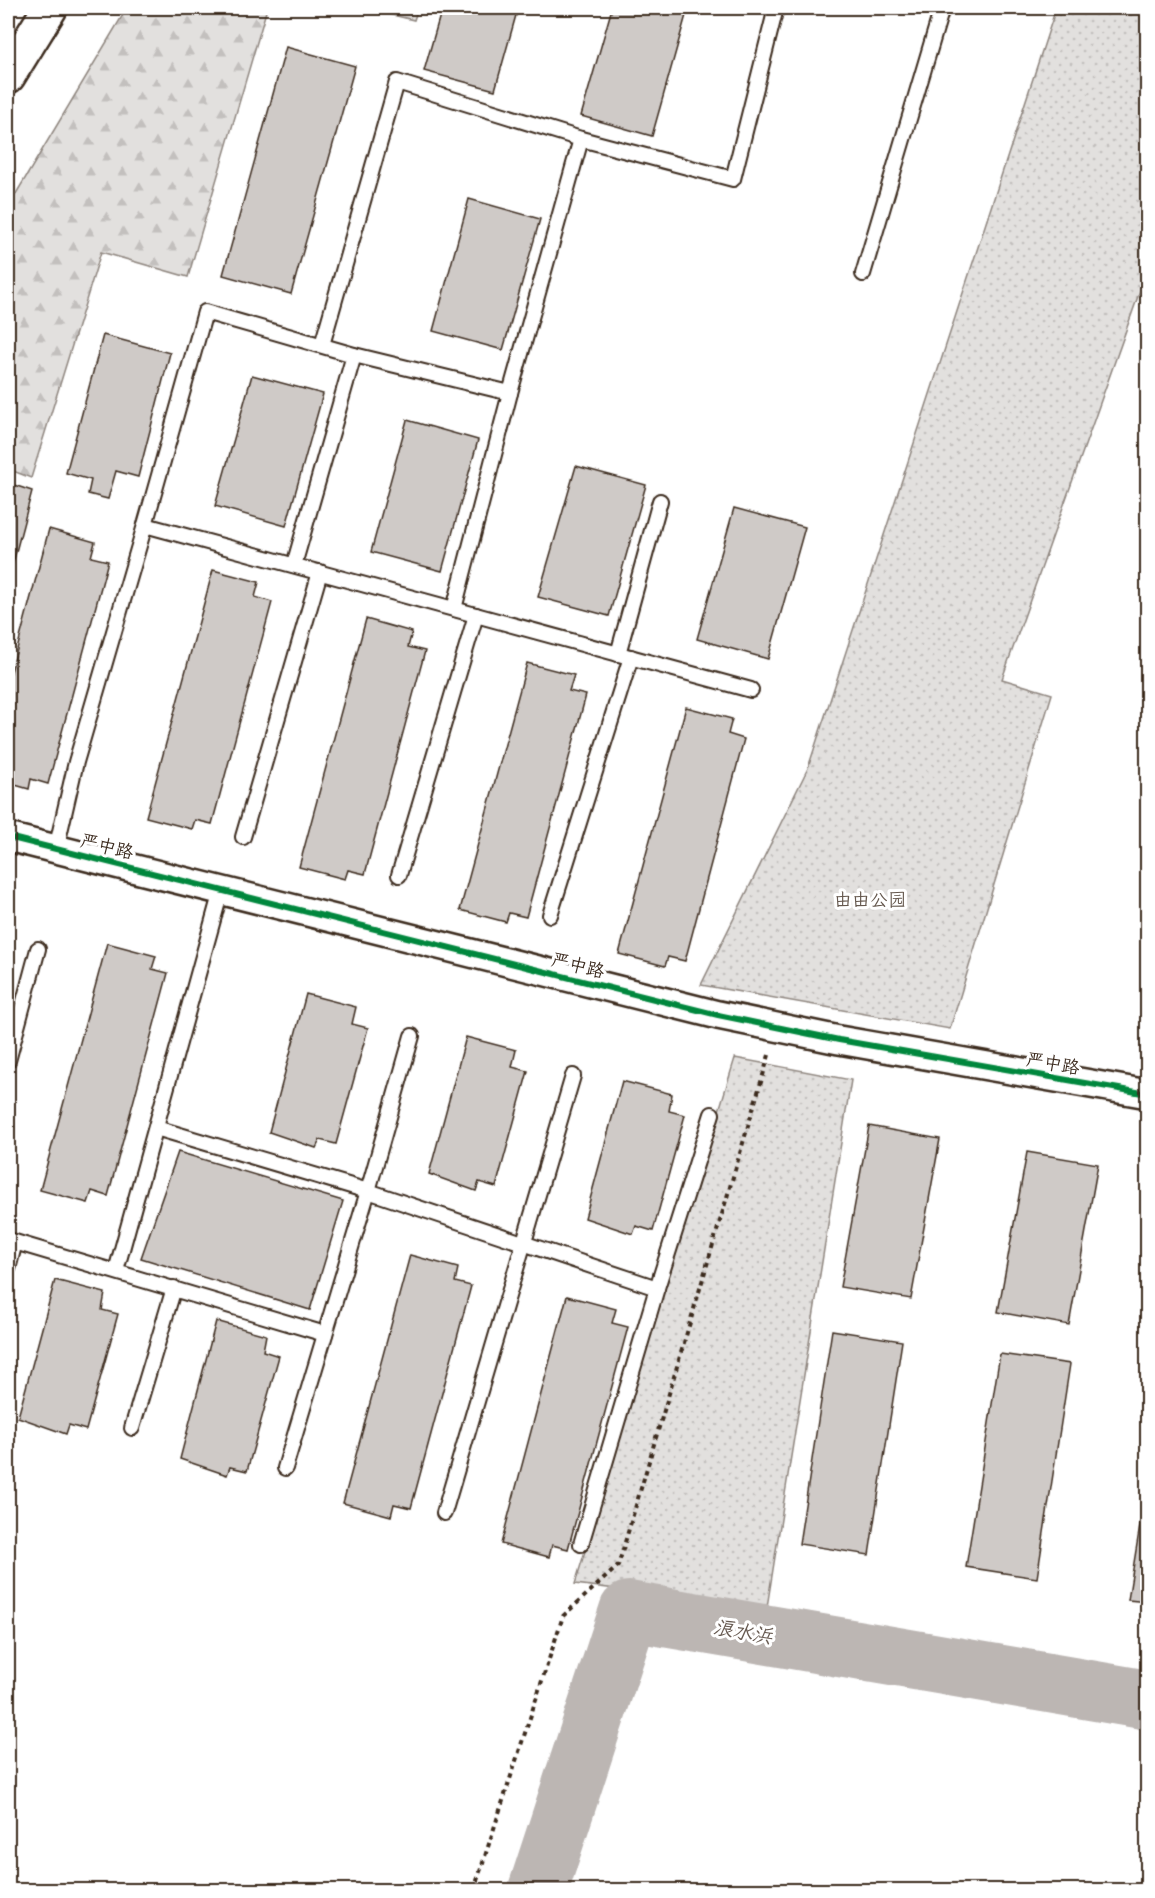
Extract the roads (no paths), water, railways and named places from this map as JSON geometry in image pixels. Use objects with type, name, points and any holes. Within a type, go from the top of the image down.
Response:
[{"type":"main road","points":[[8,76],[50,8]]},
{"type":"street","name":"严中路","points":[[8,837],[596,986],[767,1026],[1148,1094]]},
{"type":"lane","points":[[322,345],[397,82],[581,139],[733,179],[776,8]]},
{"type":"lane","points":[[863,274],[942,8]]},
{"type":"lane","points":[[454,609],[510,393],[581,139]]},
{"type":"lane","points":[[56,849],[76,762],[204,312],[354,355],[510,393]]},
{"type":"lane","points":[[294,566],[354,355]]},
{"type":"lane","points":[[550,915],[624,655],[660,501]]},
{"type":"lane","points":[[145,525],[751,690]]},
{"type":"lane","points":[[243,837],[320,572]]},
{"type":"lane","points":[[399,874],[476,615]]},
{"type":"lane","points":[[116,1271],[221,891]]},
{"type":"lane","points":[[8,1061],[38,949]]},
{"type":"lane","points":[[285,1468],[412,1036]]},
{"type":"lane","points":[[444,1514],[573,1076]]},
{"type":"lane","points":[[581,1544],[657,1288],[712,1114]]},
{"type":"lane","points":[[156,1128],[368,1191],[657,1288]]},
{"type":"lane","points":[[8,1269],[11,1241],[325,1335]]},
{"type":"lane","points":[[132,1428],[174,1288]]},
{"type":"waterway","name":"浪水浜","points":[[538,1890],[629,1611],[1148,1700]]},
{"type":"park label","name":"由由公园","points":[[870,899]]}]
